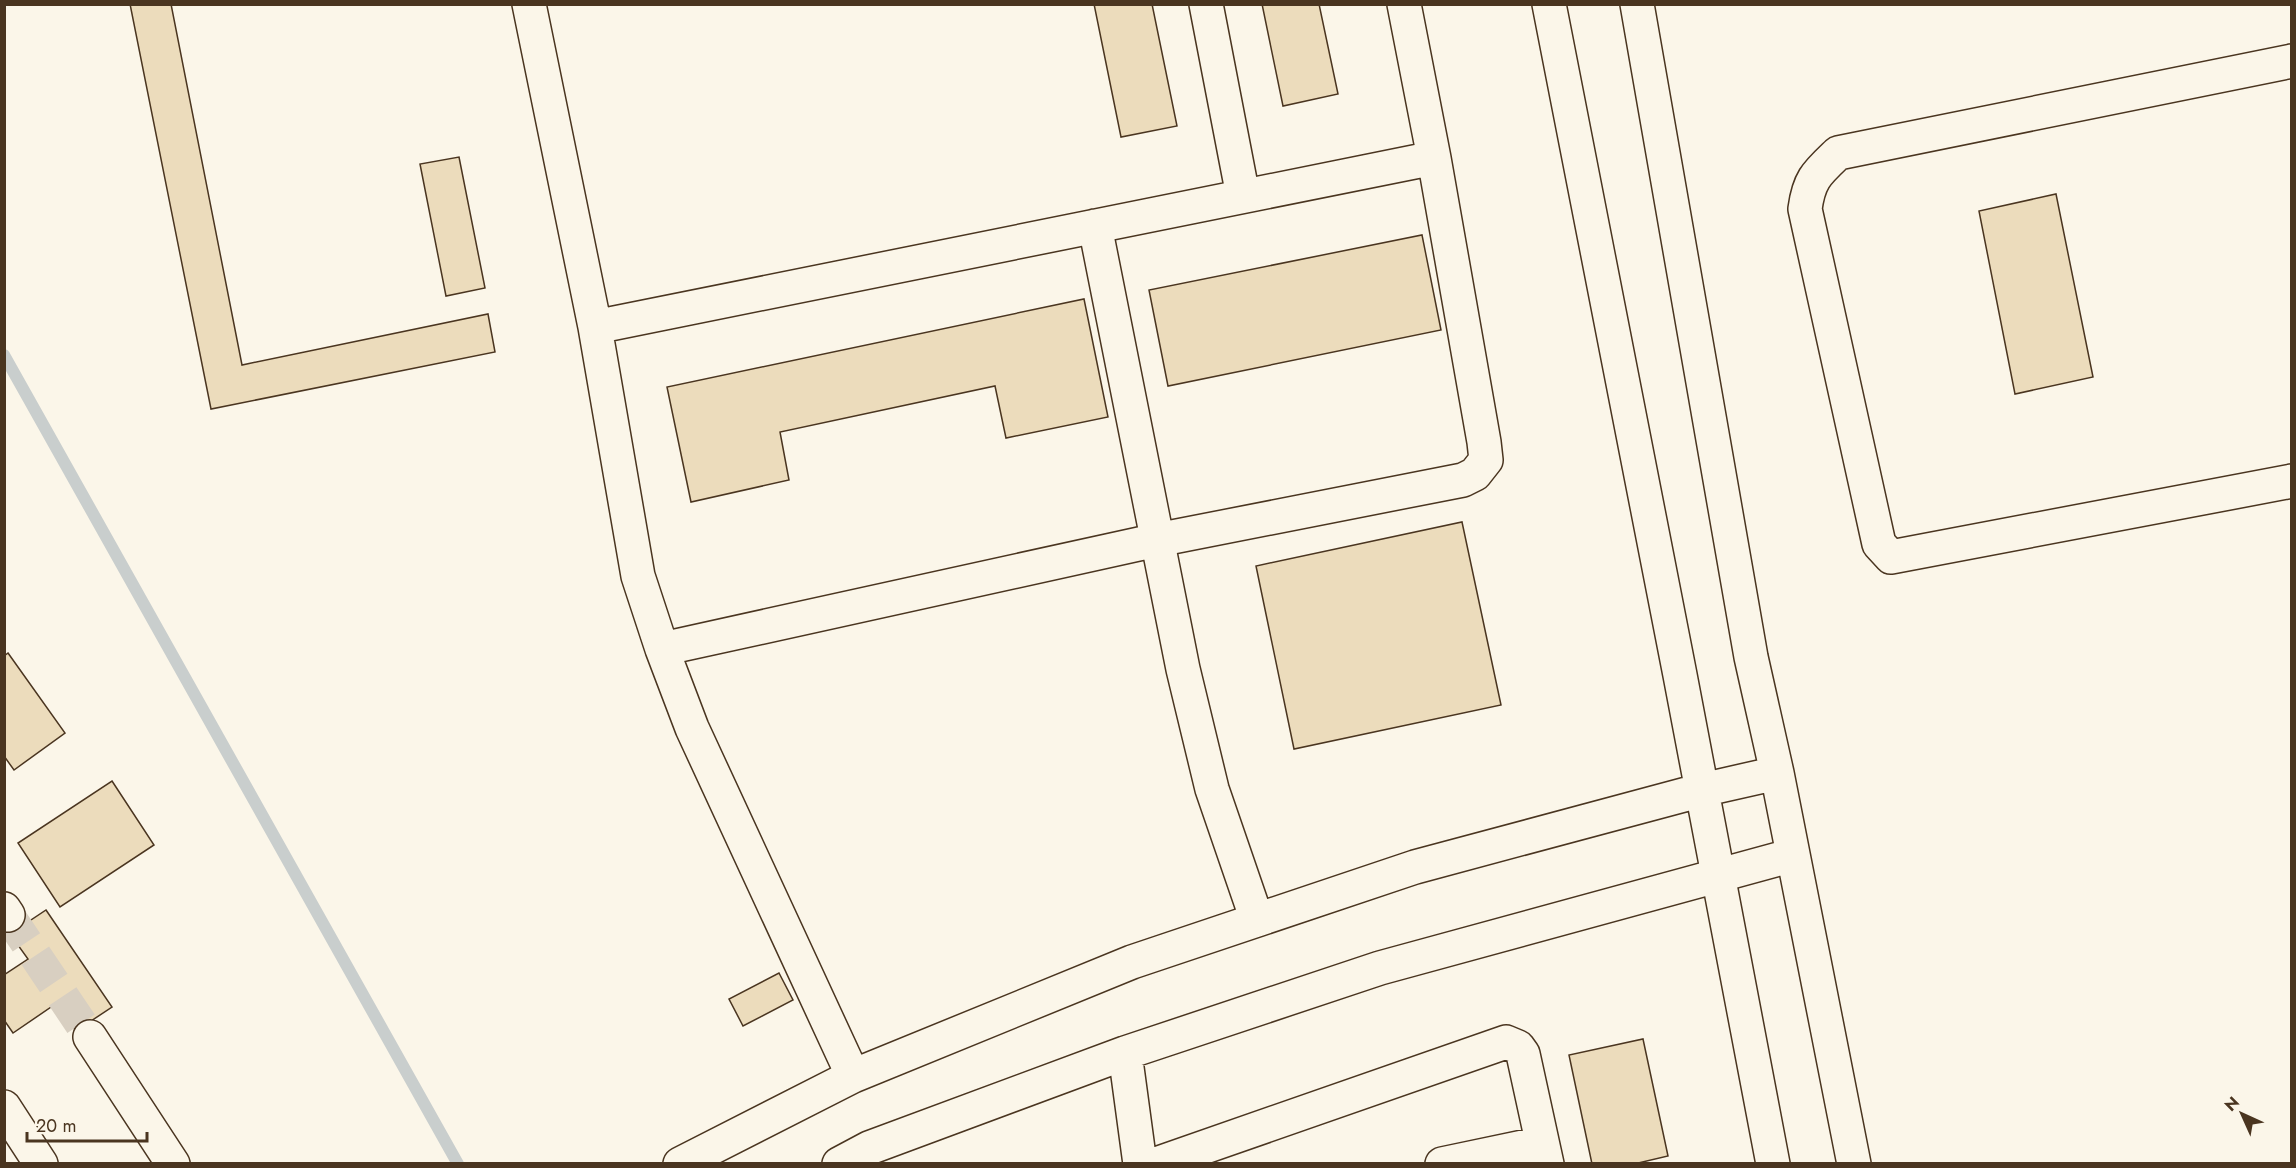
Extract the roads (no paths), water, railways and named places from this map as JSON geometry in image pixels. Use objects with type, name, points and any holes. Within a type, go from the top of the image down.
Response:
[{"type":"street","points":[[529,4],[596,327],[638,576],[662,650],[692,728],[853,1076]]},
{"type":"street","points":[[1206,4],[1243,196]]},
{"type":"street","points":[[662,650],[1157,540],[1463,480],[1475,474],[1486,460],[1434,158],[1404,4]]},
{"type":"street","points":[[1549,4],[1719,874],[1773,1164]]},
{"type":"street","points":[[1637,4],[1751,657],[1777,773],[1854,1164]]},
{"type":"street","points":[[2292,61],[1838,153],[1818,172],[1808,187],[1805,209],[1879,544],[1891,557],[2292,481]]},
{"type":"street","points":[[596,327],[1434,158]]},
{"type":"street","points":[[1095,226],[1183,669],[1212,789],[1257,920]]},
{"type":"street","points":[[680,1164],[853,1076],[1132,962],[1415,867],[1702,790],[1777,773]]},
{"type":"street","points":[[839,1164],[869,1148],[1125,1053],[1380,968],[1793,855]]},
{"type":"street","points":[[90,1037],[173,1164]]},
{"type":"street","points":[[1156,1164],[1506,1042],[1518,1047],[1523,1054],[1545,1154],[1442,1164]]},
{"type":"street","points":[[1125,1053],[1140,1164]]},
{"type":"street","points":[[4,1107],[41,1164]]},
{"type":"waterway","points":[[4,355],[458,1164]]},
{"type":"tunnel","points":[[8,915],[90,1037]]}]
